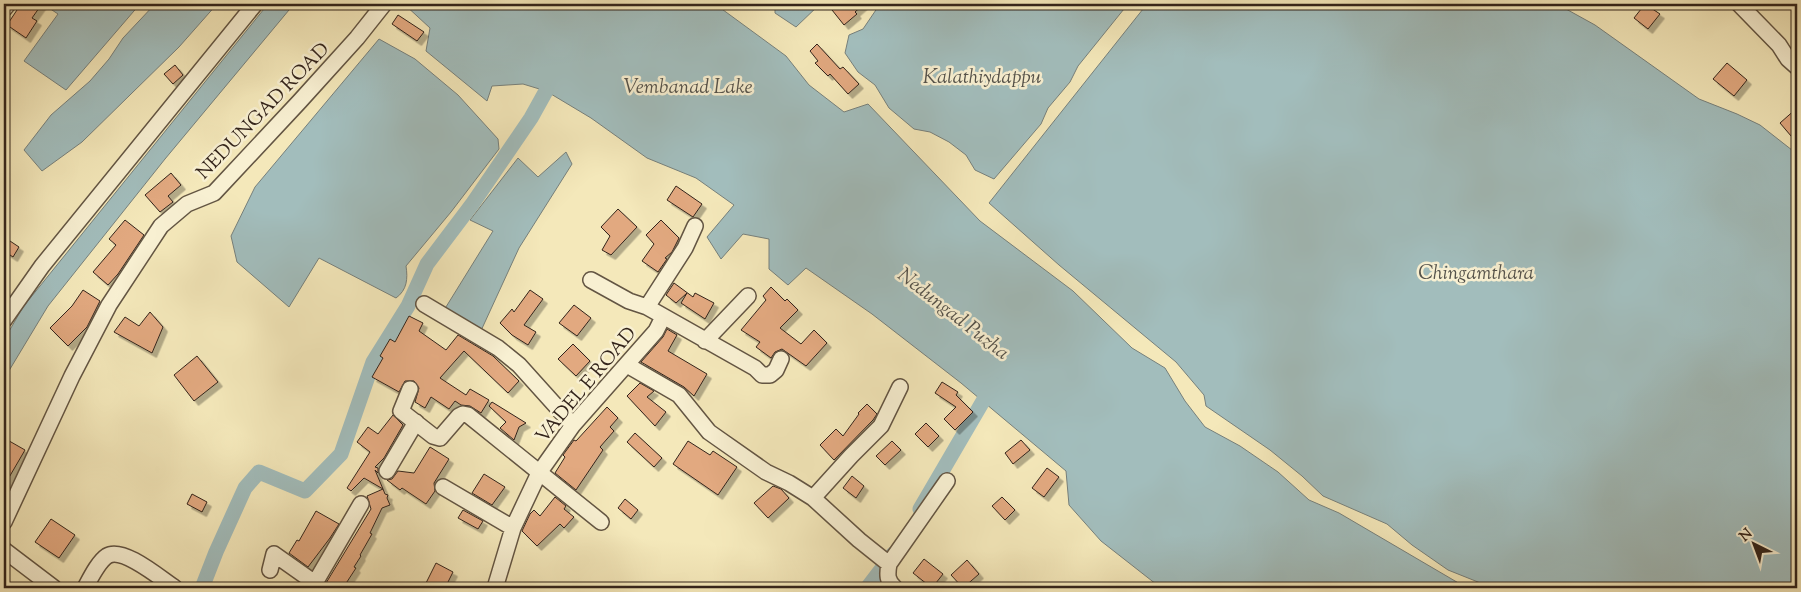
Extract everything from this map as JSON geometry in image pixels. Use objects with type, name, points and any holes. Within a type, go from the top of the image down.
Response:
[{"type":"street","points":[[4,9],[8,4]]},
{"type":"street","points":[[4,320],[42,266],[255,4]]},
{"type":"street","name":"NEDUNGAD ROAD","points":[[4,522],[72,376],[109,305],[161,226],[187,204],[214,193],[300,101],[384,4]]},
{"type":"street","points":[[1739,4],[1768,33],[1788,59],[1797,67]]},
{"type":"street","points":[[647,307],[685,248],[695,226]]},
{"type":"street","points":[[591,280],[629,301],[647,307],[755,368],[762,375],[770,375],[776,370],[781,359]]},
{"type":"street","points":[[705,341],[748,296]]},
{"type":"street","points":[[424,304],[498,348],[519,365],[572,425]]},
{"type":"street","name":"VADEL E ROAD","points":[[495,588],[513,528],[539,473],[572,425],[656,331],[663,317]]},
{"type":"street","points":[[627,365],[679,395],[709,432],[746,459],[766,472],[789,482],[813,498],[886,562],[890,584],[895,588]]},
{"type":"street","points":[[813,498],[851,456],[882,426],[900,386]]},
{"type":"street","points":[[410,389],[401,410],[436,438],[440,438],[458,416],[468,415],[601,522]]},
{"type":"street","points":[[387,471],[416,422]]},
{"type":"street","points":[[886,562],[947,481]]},
{"type":"street","points":[[443,487],[513,528]]},
{"type":"street","points":[[270,570],[274,554],[313,586],[361,504]]},
{"type":"street","points":[[4,550],[54,588]]},
{"type":"street","points":[[85,588],[94,572],[107,556],[117,553],[130,558],[175,588]]},
{"type":"water","points":[[43,4],[140,4],[66,90],[24,61],[58,14]]},
{"type":"water","points":[[155,4],[217,4],[179,47],[82,142],[42,171],[24,150],[51,115],[90,81],[109,59],[123,38]]},
{"type":"water","points":[[268,4],[294,4],[165,159],[48,306],[4,379],[4,340],[23,307]]},
{"type":"water","name":"Vembanad Lake","points":[[404,4],[715,4],[786,56],[809,85],[844,112],[868,104],[980,221],[1073,291],[1132,348],[1165,368],[1185,401],[1205,427],[1240,446],[1278,472],[1309,500],[1339,513],[1467,588],[1161,588],[1101,541],[1069,505],[1066,471],[961,383],[872,314],[806,268],[788,285],[769,269],[769,239],[743,234],[721,259],[707,237],[734,205],[696,178],[647,158],[591,118],[546,91],[523,84],[492,86],[487,101],[426,51],[430,28]]},
{"type":"water","points":[[775,4],[820,4],[796,27],[775,13]]},
{"type":"water","name":"Kalathiydappu","points":[[880,4],[1128,4],[1078,66],[1070,82],[1048,108],[1041,124],[994,179],[975,170],[966,155],[949,142],[930,132],[914,129],[889,108],[875,85],[858,72],[845,53],[849,35],[863,29]]},
{"type":"water","name":"Chingamthara","points":[[1147,4],[1557,4],[1595,25],[1699,99],[1760,125],[1797,154],[1797,588],[1488,588],[1448,570],[1412,545],[1387,524],[1323,496],[1270,450],[1206,406],[1204,395],[1176,362],[1059,265],[989,203]]},
{"type":"water","points":[[379,39],[415,59],[458,95],[498,139],[499,149],[451,212],[406,266],[406,284],[400,295],[396,298],[319,258],[289,307],[237,262],[231,236],[255,187]]},
{"type":"water","points":[[566,152],[572,164],[519,248],[479,335],[441,315],[493,231],[470,220],[518,158],[538,177]]},
{"type":"building","points":[[21,4],[42,4],[32,18],[37,21],[26,38],[7,25]]},
{"type":"building","points":[[840,4],[864,4],[855,12],[857,14],[844,25],[832,10]]},
{"type":"building","points":[[1645,4],[1660,14],[1648,29],[1634,18]]},
{"type":"building","points":[[398,15],[424,32],[417,41],[392,24]]},
{"type":"building","points":[[817,44],[840,69],[843,67],[859,84],[848,94],[830,74],[828,76],[815,63],[818,61],[810,51]]},
{"type":"building","points":[[1727,63],[1747,80],[1734,96],[1713,79]]},
{"type":"building","points":[[175,65],[183,75],[173,84],[164,74]]},
{"type":"building","points":[[1797,108],[1797,143],[1780,123]]},
{"type":"building","points":[[171,173],[181,185],[168,196],[173,202],[160,212],[145,195]]},
{"type":"building","points":[[676,186],[702,204],[693,217],[667,200]]},
{"type":"building","points":[[618,209],[637,227],[611,255],[602,250],[610,236],[601,227]]},
{"type":"building","points":[[125,220],[144,235],[118,274],[108,285],[93,272],[116,245],[109,239]]},
{"type":"building","points":[[661,220],[679,238],[658,272],[642,261],[654,244],[646,235]]},
{"type":"building","points":[[4,237],[19,247],[13,257],[4,251]]},
{"type":"building","points":[[674,283],[693,297],[695,293],[714,303],[705,319],[681,303],[687,293],[676,303],[666,295]]},
{"type":"building","points":[[771,287],[785,301],[787,299],[798,310],[780,328],[801,344],[814,330],[827,343],[806,366],[782,349],[775,352],[771,358],[756,347],[760,342],[741,330],[766,300],[763,296]]},
{"type":"building","points":[[83,290],[100,301],[87,327],[68,346],[50,328],[72,306]]},
{"type":"building","points":[[530,290],[543,299],[524,325],[536,332],[528,345],[512,335],[500,323],[512,309],[514,312]]},
{"type":"building","points":[[574,305],[591,318],[577,336],[559,323]]},
{"type":"building","points":[[150,312],[163,327],[152,353],[114,332],[125,317],[139,326]]},
{"type":"building","points":[[409,316],[423,323],[419,331],[446,350],[458,335],[493,356],[519,381],[508,393],[464,351],[440,378],[466,395],[470,389],[489,400],[481,413],[470,406],[461,405],[455,401],[449,409],[431,397],[425,408],[415,402],[419,388],[414,381],[405,381],[399,392],[372,377],[383,358],[380,356],[390,339],[395,342]]},
{"type":"building","points":[[667,329],[677,335],[668,351],[707,374],[694,396],[684,387],[641,362],[663,337]]},
{"type":"building","points":[[573,344],[590,361],[576,376],[558,359]]},
{"type":"building","points":[[197,356],[218,382],[194,401],[174,375]]},
{"type":"building","points":[[942,382],[958,392],[956,395],[973,412],[955,430],[944,419],[956,407],[935,393]]},
{"type":"building","points":[[640,383],[654,391],[647,397],[666,412],[655,426],[627,396]]},
{"type":"building","points":[[492,402],[526,423],[519,427],[514,440],[500,428],[506,422],[489,406]]},
{"type":"building","points":[[867,404],[877,414],[834,460],[820,445],[836,429],[843,436],[858,413]]},
{"type":"building","points":[[607,407],[618,418],[610,427],[614,431],[600,447],[603,450],[576,490],[555,473],[565,457],[563,455],[574,440],[576,441]]},
{"type":"building","points":[[393,415],[403,425],[384,458],[375,467],[378,468],[378,473],[375,470],[383,489],[364,478],[351,491],[347,488],[370,452],[357,442],[368,427],[378,434]]},
{"type":"building","points":[[926,423],[939,436],[928,447],[915,434]]},
{"type":"building","points":[[635,433],[662,458],[654,467],[627,442]]},
{"type":"building","points":[[4,438],[25,450],[4,486]]},
{"type":"building","points":[[1021,440],[1030,450],[1013,464],[1005,453]]},
{"type":"building","points":[[688,441],[710,455],[713,451],[737,467],[718,495],[673,464]]},
{"type":"building","points":[[892,441],[901,450],[885,465],[876,456]]},
{"type":"building","points":[[430,447],[449,459],[434,483],[435,491],[426,504],[402,488],[400,490],[387,480],[392,479],[398,471],[414,473]]},
{"type":"building","points":[[1047,468],[1059,477],[1044,497],[1032,488]]},
{"type":"building","points":[[484,474],[505,487],[492,505],[472,493]]},
{"type":"building","points":[[852,476],[864,486],[856,498],[843,488]]},
{"type":"building","points":[[773,486],[781,489],[789,498],[768,518],[754,503]]},
{"type":"building","points":[[383,489],[385,494],[388,495],[387,498],[390,505],[382,508],[370,533],[372,534],[354,567],[356,568],[343,588],[323,588],[371,509],[367,496]]},
{"type":"building","points":[[192,494],[207,502],[202,512],[187,504]]},
{"type":"building","points":[[555,497],[566,506],[564,509],[574,517],[564,528],[560,524],[537,546],[522,531],[530,514],[534,510],[540,516]]},
{"type":"building","points":[[1002,497],[1015,510],[1005,520],[992,506]]},
{"type":"building","points":[[625,499],[638,510],[631,519],[618,508]]},
{"type":"building","points":[[463,510],[483,521],[478,529],[458,518]]},
{"type":"building","points":[[316,511],[339,524],[308,567],[289,553],[297,540],[299,541]]},
{"type":"building","points":[[51,519],[75,535],[59,558],[35,542]]},
{"type":"building","points":[[924,559],[943,574],[932,588],[913,573]]},
{"type":"building","points":[[967,560],[979,574],[963,588],[951,575]]},
{"type":"building","points":[[436,563],[453,572],[445,588],[432,588],[425,585]]},
{"type":"waterway","points":[[202,588],[245,488],[259,472],[305,491],[341,454],[373,362],[408,306],[427,264],[473,203],[531,118],[546,91]]},
{"type":"waterway","points":[[920,509],[993,384]]},
{"type":"waterway","points":[[867,588],[893,554]]},
{"type":"water label","name":"Nedungad Puzha","points":[[954,313]]}]
